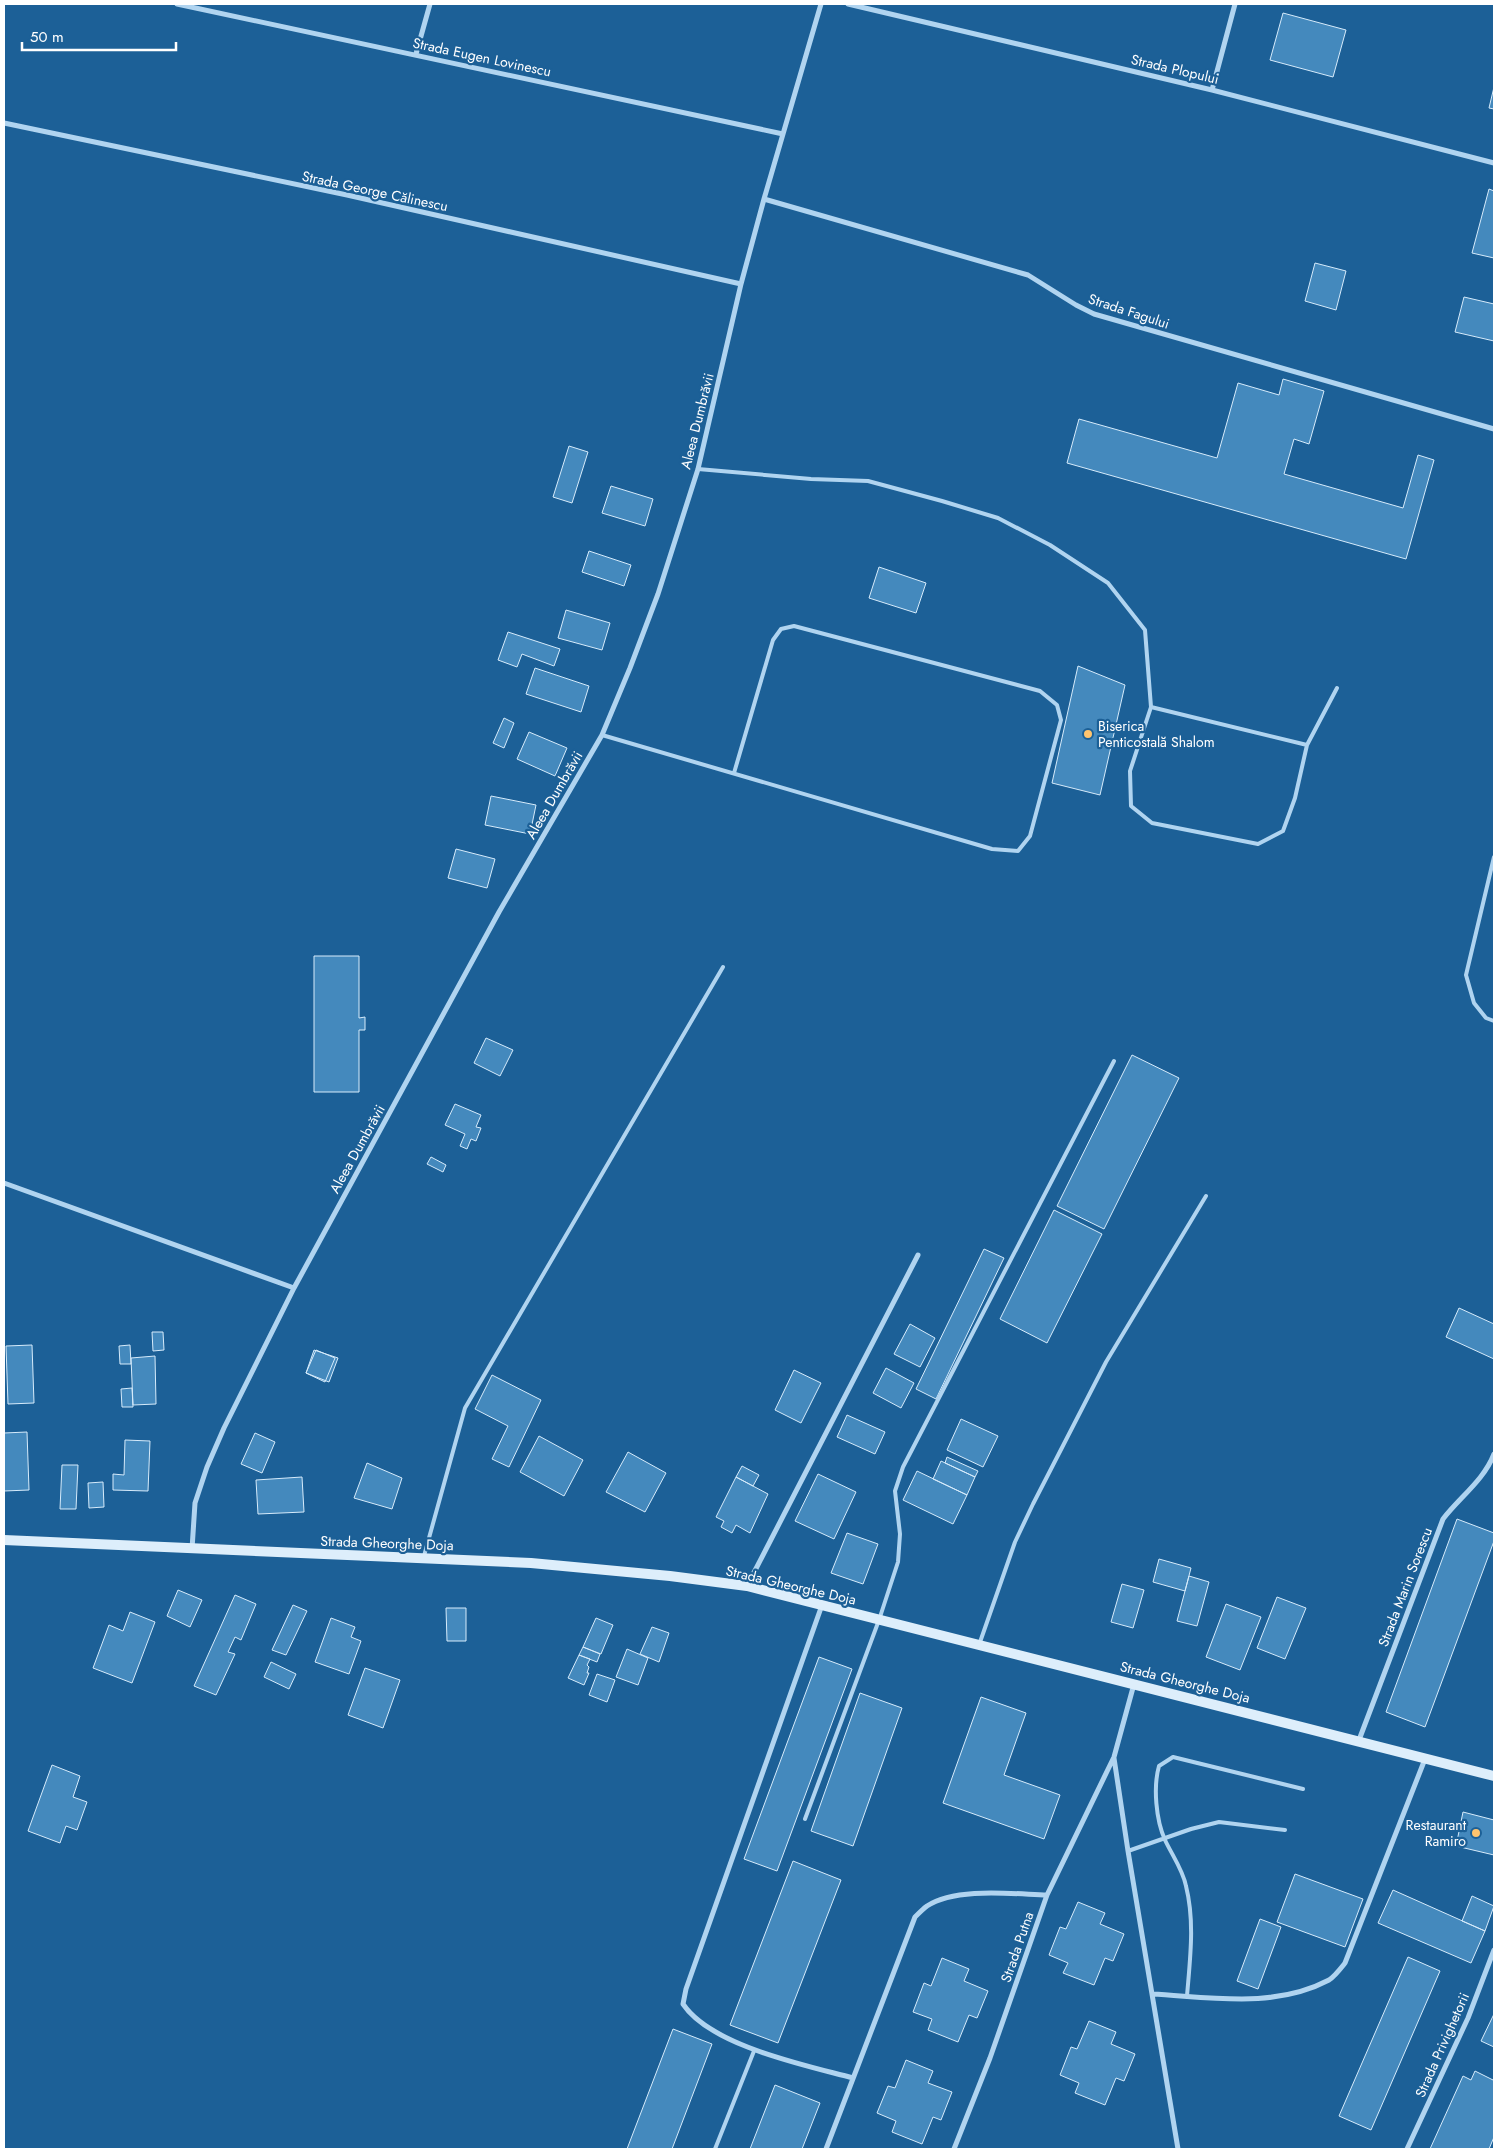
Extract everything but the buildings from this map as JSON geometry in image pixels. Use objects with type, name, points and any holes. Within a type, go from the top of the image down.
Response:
[{"type":"main road","name":"Strada Gheorghe Doja","points":[[4,1540],[531,1563],[670,1576],[747,1586],[1359,1740],[1494,1776]]},
{"type":"street","name":"Strada Eugen Lovinescu","points":[[177,4],[783,134]]},
{"type":"street","points":[[416,54],[430,4]]},
{"type":"street","name":"Aleea Dumbrăvii","points":[[192,1549],[195,1503],[207,1467],[224,1428],[294,1288],[499,912],[602,735],[630,668],[658,594],[698,469],[741,284],[821,4]]},
{"type":"street","name":"Strada Plopului","points":[[848,4],[1212,90],[1494,163]]},
{"type":"street","points":[[1212,90],[1235,4]]},
{"type":"street","name":"Strada George Călinescu","points":[[4,123],[347,195],[741,284]]},
{"type":"street","name":"Strada Fagului","points":[[764,199],[1028,275],[1094,314],[1494,428]]},
{"type":"street","points":[[4,1183],[294,1288]]},
{"type":"street","points":[[747,1586],[918,1255]]},
{"type":"street","name":"Strada Marin Sorescu","points":[[1359,1740],[1443,1519],[1456,1502],[1480,1479],[1494,1454]]},
{"type":"street","points":[[822,1605],[686,1989],[683,2004],[689,2014],[700,2022],[754,2051],[852,2078]]},
{"type":"street","name":"Strada Putna","points":[[954,2149],[990,2058],[1047,1895],[1114,1758],[1134,1684]]},
{"type":"street","name":"Strada Putna","points":[[1114,1758],[1178,2149]]},
{"type":"street","points":[[1152,1994],[1227,2000],[1261,2000],[1300,1990],[1331,1979],[1345,1963],[1425,1758]]},
{"type":"street","points":[[826,2149],[915,1917],[927,1906],[958,1896],[986,1893],[1047,1895]]},
{"type":"street","name":"Strada Privighetorii","points":[[1407,2149],[1468,2018],[1494,1950]]},
{"type":"lane","points":[[698,469],[810,479],[868,481],[998,518],[1050,545],[1108,584],[1145,630],[1151,706],[1130,771],[1131,806],[1152,823],[1258,844],[1283,831],[1295,798],[1307,746],[1337,688]]},
{"type":"lane","points":[[602,735],[992,849],[1018,850],[1030,836],[1061,720],[1057,705],[1040,691],[794,626],[780,629],[773,640],[734,773]]},
{"type":"lane","points":[[1151,706],[1307,746]]},
{"type":"lane","points":[[1494,857],[1466,975],[1474,1003],[1486,1018],[1494,1021]]},
{"type":"lane","points":[[423,1558],[465,1408],[723,967]]},
{"type":"lane","points":[[805,1819],[879,1620],[898,1562],[900,1534],[895,1491],[903,1467],[1114,1061]]},
{"type":"lane","points":[[979,1645],[1016,1542],[1032,1504],[1106,1362],[1206,1196]]},
{"type":"lane","points":[[1187,1996],[1192,1933],[1186,1884],[1164,1838],[1155,1794],[1155,1780],[1159,1766],[1173,1758],[1303,1789]]},
{"type":"lane","points":[[1128,1851],[1219,1822],[1285,1830]]},
{"type":"lane","points":[[715,2149],[754,2051]]},
{"type":"place","name":"Biserica Penticostală Shalom","points":[[1088,734]]},
{"type":"place","name":"Restaurant Ramiro","points":[[1476,1833]]}]
